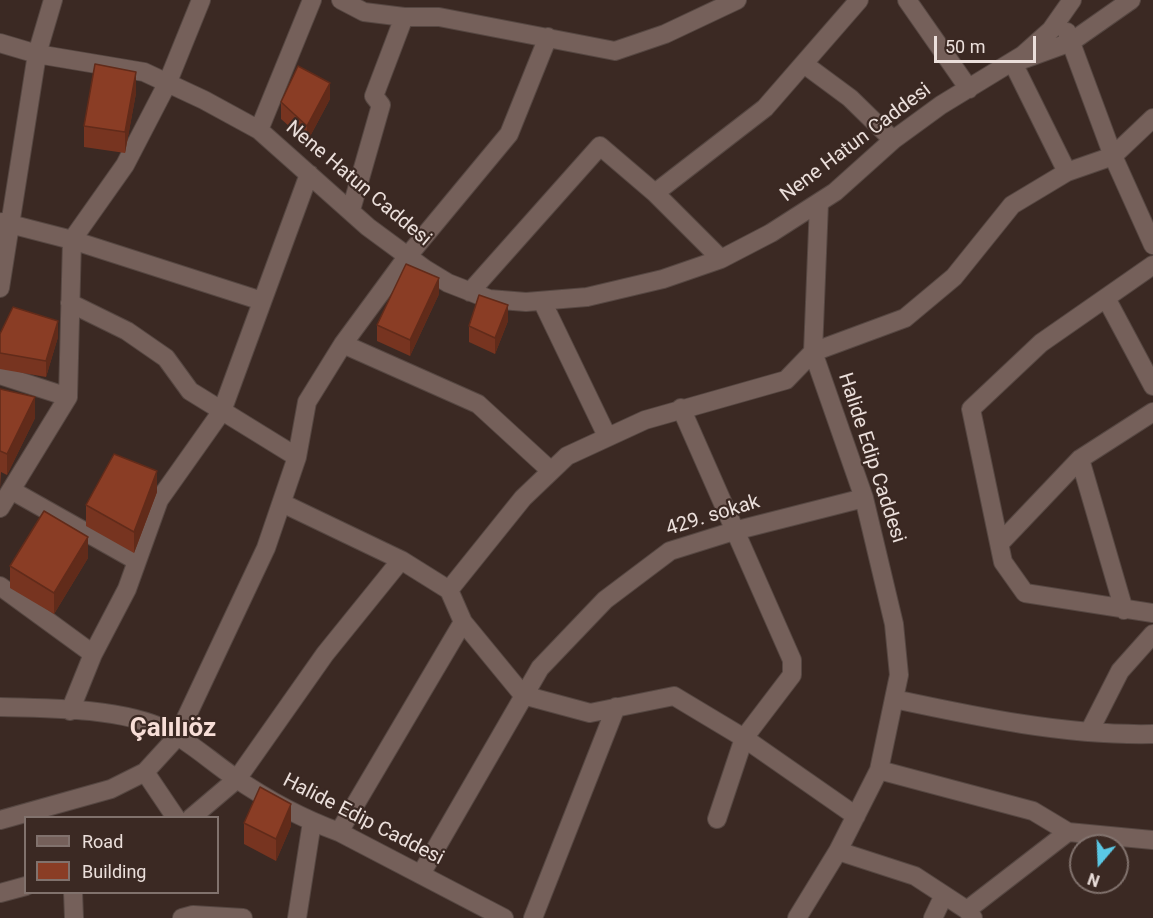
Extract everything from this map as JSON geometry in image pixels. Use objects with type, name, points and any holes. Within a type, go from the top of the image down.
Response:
[{"type":"street","points":[[0,288],[6,223],[37,54],[53,0]]},
{"type":"street","points":[[0,508],[68,397],[72,240],[125,165],[167,84],[201,0]]},
{"type":"street","points":[[259,130],[312,0]]},
{"type":"street","points":[[341,0],[363,12],[386,7],[404,17],[441,8],[548,37],[615,51],[665,34],[737,0]]},
{"type":"street","points":[[655,193],[765,108],[859,0]]},
{"type":"street","points":[[907,0],[969,89]]},
{"type":"street","name":"Nene Hatun Caddesi","points":[[0,43],[37,54],[144,72],[204,100],[259,130],[368,227],[407,257],[448,283],[506,302],[542,301],[618,291],[721,259],[771,233],[819,203],[893,140],[969,89],[1013,63],[1037,44],[1072,0]]},
{"type":"street","points":[[1067,172],[1013,63],[1071,42],[1131,0]]},
{"type":"street","points":[[1061,16],[1113,156],[1152,237]]},
{"type":"street","points":[[351,210],[381,105],[374,96],[404,17]]},
{"type":"street","points":[[0,820],[111,789],[145,772],[177,737],[266,548],[297,458],[307,402],[343,344],[407,257],[509,134],[548,37]]},
{"type":"street","points":[[804,64],[850,98],[893,140]]},
{"type":"street","points":[[449,590],[523,498],[567,456],[607,436],[681,408],[786,380],[813,352],[905,318],[954,277],[1012,205],[1067,172],[1113,156],[1153,118]]},
{"type":"street","points":[[470,292],[600,146],[655,193],[721,259]]},
{"type":"street","points":[[70,711],[93,654],[127,589],[159,500],[222,411],[309,174]]},
{"type":"street","name":"Halide Edip Caddesi","points":[[797,918],[838,851],[879,770],[898,675],[894,624],[864,498],[813,352],[819,203]]},
{"type":"street","points":[[6,223],[72,240],[262,301]]},
{"type":"street","points":[[1153,265],[1041,343],[971,409],[1004,562],[1025,593],[1153,613]]},
{"type":"street","points":[[1106,298],[1153,386]]},
{"type":"street","points":[[542,301],[607,436]]},
{"type":"street","points":[[70,303],[127,331],[166,358],[190,391],[297,458]]},
{"type":"street","points":[[343,344],[478,404],[551,471]]},
{"type":"street","points":[[0,375],[68,397]]},
{"type":"street","points":[[681,408],[792,660],[792,675],[744,738],[717,819]]},
{"type":"street","points":[[1001,542],[1080,459],[1153,412]]},
{"type":"street","points":[[1080,459],[1124,610]]},
{"type":"street","points":[[11,490],[137,561]]},
{"type":"street","name":"429. sokak","points":[[421,874],[540,668],[605,600],[670,551],[734,531],[864,498]]},
{"type":"street","points":[[282,504],[401,560],[449,590],[463,622],[523,695],[590,713],[674,696],[744,738],[856,816]]},
{"type":"street","points":[[193,816],[237,779],[325,654],[401,560]]},
{"type":"street","points":[[0,586],[93,654]]},
{"type":"street","points":[[339,832],[463,622]]},
{"type":"street","points":[[1090,730],[1120,671],[1153,634]]},
{"type":"street","points":[[894,699],[999,722],[1090,730],[1113,735],[1153,734]]},
{"type":"street","name":"Halide Edip Caddesi","points":[[0,707],[70,711],[152,724],[177,737],[237,779],[312,822],[339,832],[504,918]]},
{"type":"street","points":[[532,918],[616,707]]},
{"type":"street","points":[[879,770],[1033,811],[1068,832],[1153,840]]},
{"type":"street","points":[[145,772],[175,816]]},
{"type":"street","points":[[297,918],[312,822]]},
{"type":"street","points":[[838,851],[915,876],[970,914],[1068,832]]},
{"type":"street","points":[[0,893],[24,887]]},
{"type":"street","points":[[73,894],[74,918]]},
{"type":"street","points":[[933,918],[944,895]]},
{"type":"street","points":[[189,917],[243,918]]},
{"type":"building","points":[[95,64],[136,72],[125,132],[84,126]]},
{"type":"building","points":[[298,66],[330,83],[307,126],[281,102]]},
{"type":"building","points":[[406,264],[439,278],[410,340],[377,325]]},
{"type":"building","points":[[479,295],[508,305],[495,338],[469,326]]},
{"type":"building","points":[[13,307],[58,321],[46,361],[0,353],[0,334]]},
{"type":"building","points":[[0,389],[35,397],[7,454],[0,451]]},
{"type":"building","points":[[114,454],[157,471],[134,532],[86,505]]},
{"type":"building","points":[[44,511],[88,537],[54,593],[10,566]]},
{"type":"building","points":[[260,787],[291,804],[276,839],[244,823]]},
{"type":"district","name":"Çalılıöz","points":[[173,729]]}]
